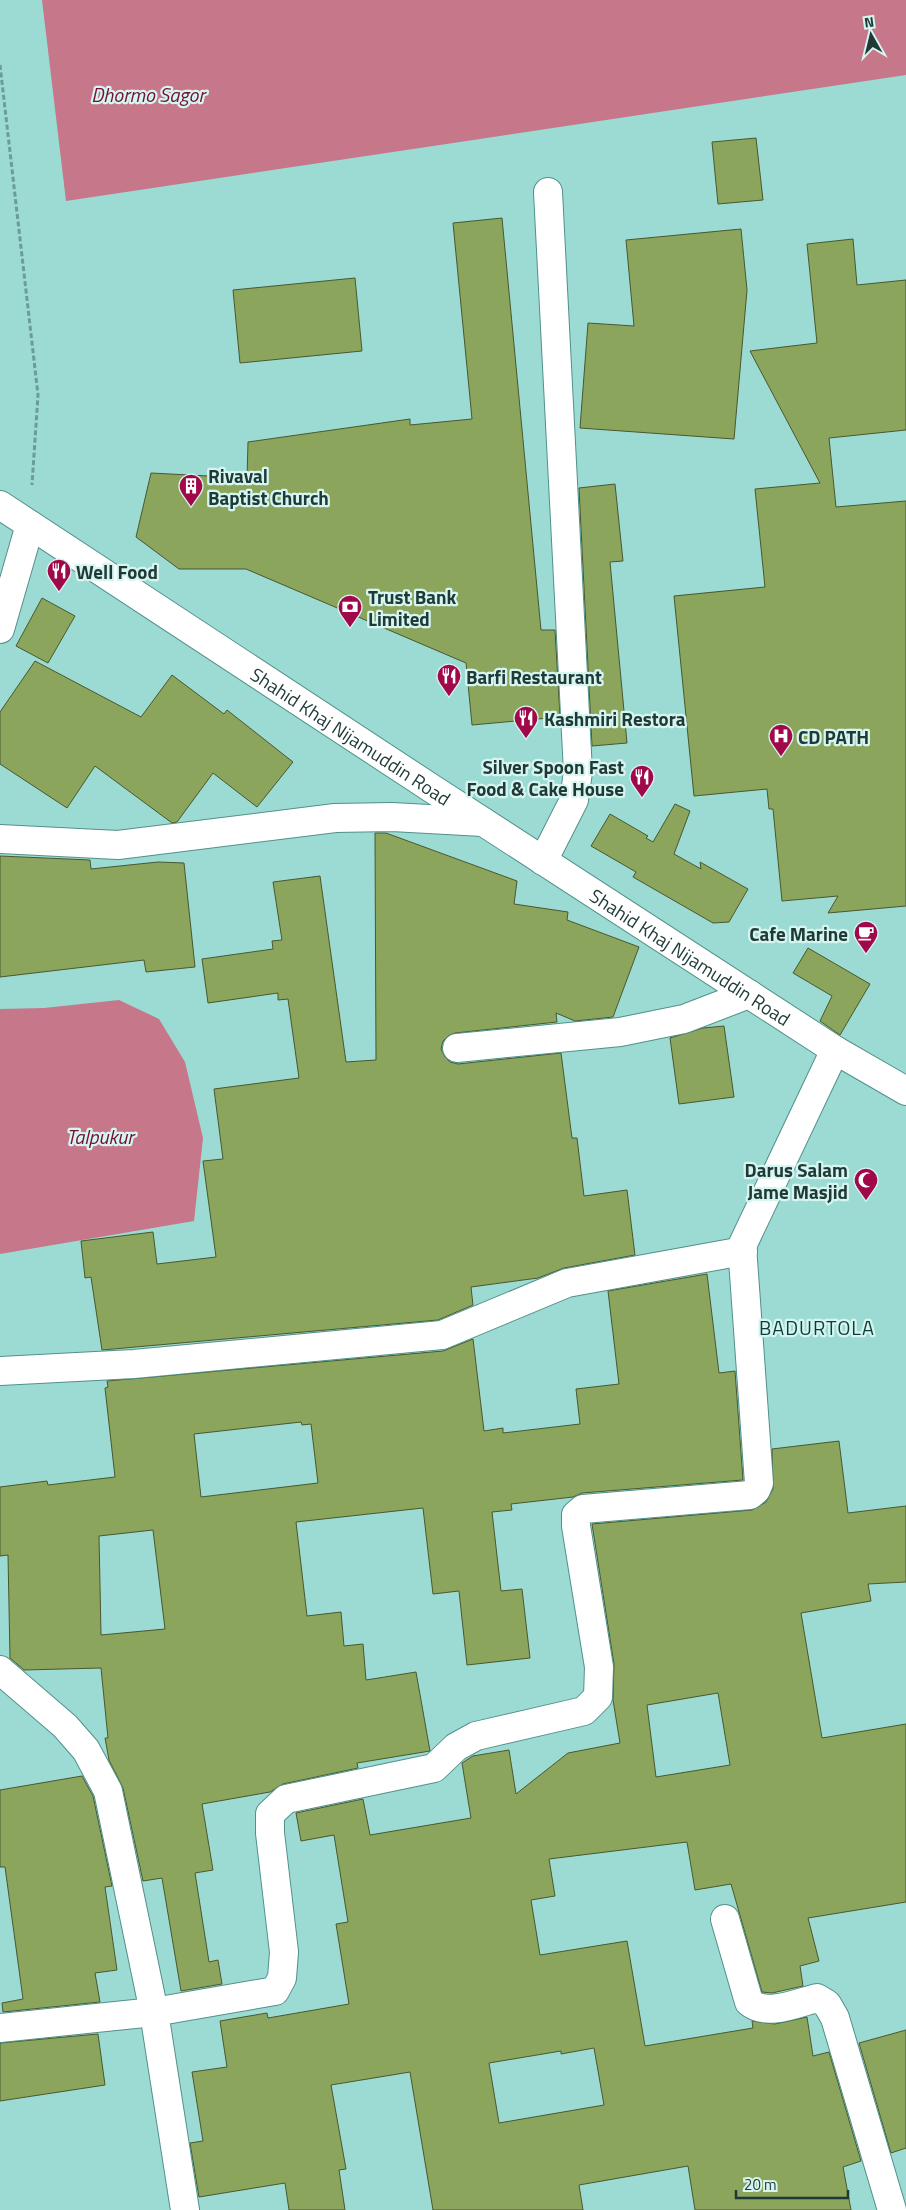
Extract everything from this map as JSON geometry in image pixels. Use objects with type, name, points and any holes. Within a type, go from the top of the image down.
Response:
[{"type":"street","points":[[543,861],[574,800],[578,772],[548,192]]},
{"type":"street","name":"Shahid Khaj Nijamuddin Road","points":[[0,505],[835,1050],[906,1091]]},
{"type":"street","points":[[0,629],[30,525]]},
{"type":"street","points":[[0,839],[118,845],[336,818],[392,817],[483,822]]},
{"type":"street","points":[[457,1048],[620,1032],[684,1019],[749,994]]},
{"type":"street","points":[[0,2028],[154,2012],[275,1990],[282,1978],[284,1952],[270,1834],[270,1814],[286,1799],[434,1768],[456,1747],[476,1736],[584,1711],[598,1697],[600,1667],[576,1526],[576,1515],[583,1509],[750,1495],[756,1490],[759,1483],[742,1246],[835,1050]]},
{"type":"street","points":[[0,1371],[134,1364],[442,1335],[567,1283],[743,1250]]},
{"type":"street","points":[[0,1670],[65,1726],[86,1750],[108,1791],[154,2012],[185,2210]]},
{"type":"street","points":[[725,1919],[749,2002],[757,2008],[771,2009],[817,1998],[827,2004],[835,2018],[892,2210]]},
{"type":"path","points":[[0,66],[38,395],[30,525]]},
{"type":"water","name":"Dhormo Sagor","points":[[42,0],[906,0],[906,75],[66,201]]},
{"type":"water","name":"Talpukur","points":[[119,1000],[159,1019],[185,1062],[203,1138],[194,1221],[0,1254],[0,1009],[44,1008]]},
{"type":"building","points":[[756,138],[763,200],[718,204],[712,142]]},
{"type":"building","points":[[502,218],[541,630],[555,630],[560,717],[472,725],[466,663],[246,569],[179,569],[136,537],[151,473],[247,478],[248,442],[410,419],[410,425],[472,419],[453,223]]},
{"type":"building","points":[[741,229],[747,290],[734,439],[580,428],[588,323],[634,326],[626,240]]},
{"type":"building","points":[[853,239],[857,285],[906,280],[906,430],[829,438],[836,507],[906,501],[906,906],[828,913],[838,896],[782,901],[773,809],[769,809],[767,789],[694,796],[674,596],[765,587],[755,489],[820,483],[750,351],[817,343],[807,244]]},
{"type":"building","points":[[355,278],[362,351],[240,363],[233,290]]},
{"type":"building","points":[[615,484],[623,561],[610,562],[627,743],[592,746],[579,488]]},
{"type":"building","points":[[42,598],[75,616],[48,663],[16,646]]},
{"type":"building","points":[[35,661],[141,717],[172,675],[224,714],[227,710],[293,762],[257,807],[213,773],[177,822],[172,823],[95,766],[67,808],[0,764],[0,712]]},
{"type":"building","points":[[675,804],[690,811],[674,854],[701,869],[700,862],[748,889],[729,922],[713,923],[633,877],[636,872],[591,846],[610,814],[648,836],[646,838],[653,842]]},
{"type":"building","points":[[375,833],[386,833],[517,881],[514,904],[568,912],[567,920],[639,947],[613,1017],[575,1021],[556,1013],[557,1022],[455,1033],[443,1041],[441,1049],[450,1062],[458,1064],[561,1053],[572,1138],[577,1138],[584,1196],[627,1190],[635,1255],[564,1268],[538,1278],[471,1287],[473,1305],[438,1320],[102,1350],[91,1277],[85,1278],[81,1241],[153,1232],[157,1264],[216,1257],[203,1161],[223,1159],[214,1089],[299,1078],[288,999],[278,1000],[278,993],[208,1003],[202,959],[273,949],[272,941],[282,940],[273,882],[320,876],[346,1062],[376,1060]]},
{"type":"building","points":[[0,856],[90,860],[91,869],[158,862],[184,863],[195,967],[146,972],[144,960],[0,977]]},
{"type":"building","points":[[808,948],[870,984],[840,1035],[820,1021],[832,996],[793,973]]},
{"type":"building","points":[[724,1026],[734,1097],[679,1104],[670,1038],[703,1028]]},
{"type":"building","points":[[707,1274],[719,1373],[735,1371],[743,1480],[582,1493],[573,1497],[511,1504],[512,1510],[492,1512],[501,1591],[522,1589],[530,1658],[467,1665],[459,1591],[433,1594],[423,1508],[296,1522],[307,1616],[341,1612],[344,1646],[363,1644],[366,1680],[416,1672],[430,1751],[357,1763],[358,1768],[283,1784],[270,1792],[202,1804],[213,1870],[195,1873],[209,1962],[218,1960],[222,1984],[181,1991],[162,1878],[143,1881],[123,1788],[109,1760],[105,1738],[108,1738],[101,1668],[24,1670],[10,1658],[8,1555],[0,1556],[0,1487],[47,1481],[48,1485],[115,1477],[105,1388],[108,1387],[107,1381],[443,1351],[473,1339],[484,1431],[503,1428],[503,1433],[580,1424],[576,1389],[619,1384],[608,1291]],"holes":[[[301,1422],[302,1425],[311,1424],[318,1483],[201,1497],[194,1434]],[[153,1530],[165,1629],[101,1635],[99,1536]]]},
{"type":"building","points":[[839,1441],[848,1513],[906,1506],[906,1582],[868,1584],[871,1601],[801,1613],[822,1738],[906,1724],[906,1902],[808,1918],[819,1961],[800,1966],[803,1986],[772,1993],[762,1992],[731,1884],[695,1890],[687,1842],[549,1859],[555,1896],[531,1900],[540,1955],[627,1941],[645,2046],[753,2028],[752,2021],[775,2024],[807,2017],[813,2056],[829,2052],[861,2161],[843,2167],[851,2210],[695,2210],[688,2166],[579,2185],[583,2210],[433,2210],[410,2072],[331,2085],[346,2169],[339,2170],[345,2210],[289,2210],[285,2183],[199,2197],[190,2143],[203,2141],[192,2072],[227,2067],[220,2021],[267,2013],[268,2018],[349,2004],[336,1924],[348,1922],[334,1835],[301,1841],[296,1813],[363,1799],[370,1835],[471,1818],[462,1763],[473,1756],[509,1750],[516,1794],[568,1753],[620,1743],[613,1700],[614,1664],[592,1524],[752,1510],[766,1502],[773,1489],[772,1449]],"holes":[[[718,1693],[730,1765],[656,1777],[647,1705]],[[594,2048],[604,2105],[499,2123],[489,2063],[561,2051],[561,2054]]]},
{"type":"building","points":[[82,1776],[93,1796],[112,1886],[105,1887],[117,1970],[95,1973],[100,2002],[3,2012],[2,2003],[23,1999],[5,1867],[0,1867],[0,1790]]},
{"type":"building","points":[[906,2030],[906,2148],[891,2153],[859,2043]]},
{"type":"building","points":[[98,2034],[105,2085],[0,2101],[0,2043]]},
{"type":"place","name":"Rivaval Baptist Church","points":[[191,507]]},
{"type":"place","name":"Well Food","points":[[59,592]]},
{"type":"place","name":"Trust Bank Limited","points":[[350,628]]},
{"type":"place","name":"Barfi Restaurant","points":[[449,697]]},
{"type":"place","name":"Kashmiri Restora","points":[[526,739]]},
{"type":"place","name":"CD PATH","points":[[781,757]]},
{"type":"place","name":"Silver Spoon Fast Food & Cake House","points":[[642,798]]},
{"type":"place","name":"Cafe Marine","points":[[866,954]]},
{"type":"place","name":"Darus Salam Jame Masjid","points":[[866,1201]]},
{"type":"district","name":"BADURTOLA","points":[[817,1327]]}]
